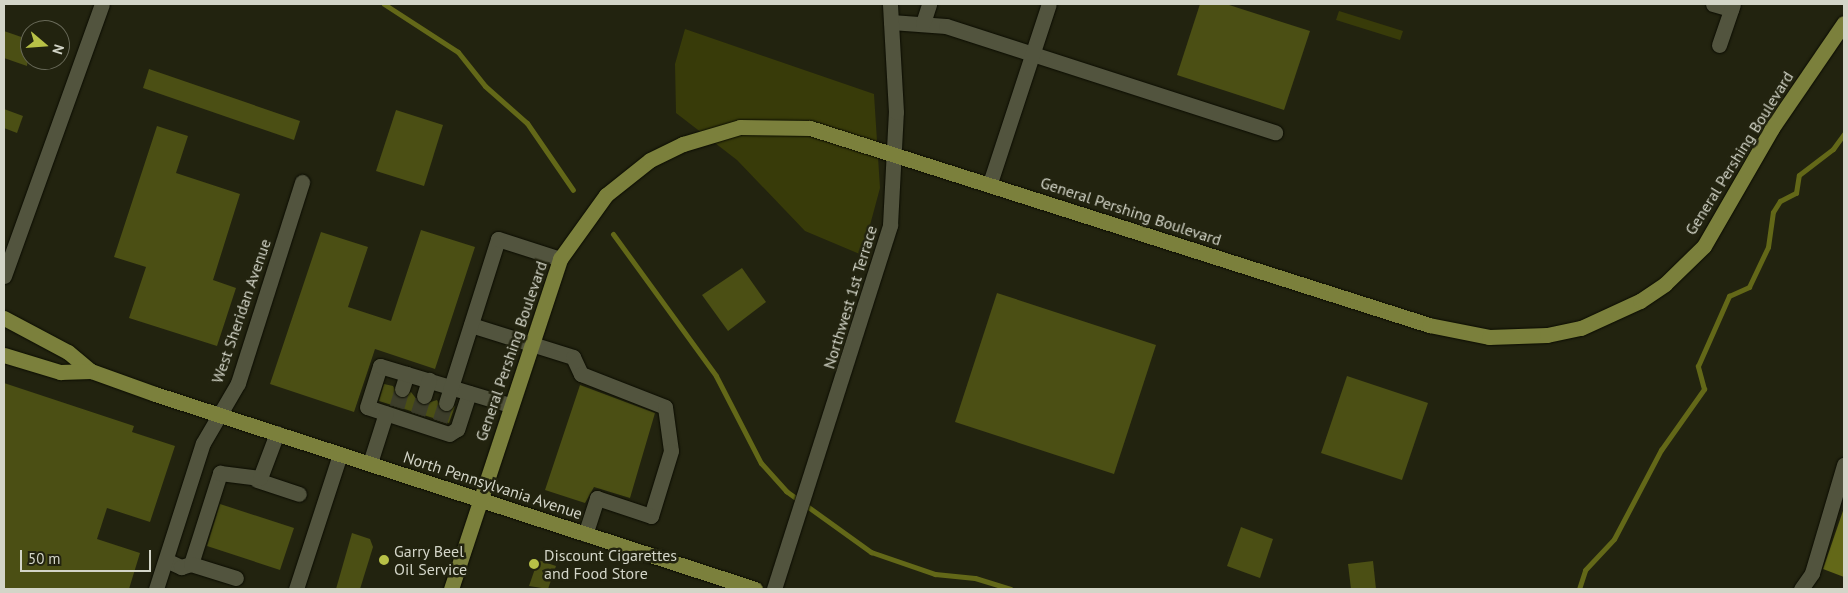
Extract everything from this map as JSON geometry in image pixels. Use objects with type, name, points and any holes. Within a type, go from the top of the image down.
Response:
[{"type":"main road","name":"General Pershing Boulevard","points":[[451,589],[530,343],[560,259],[588,215],[628,176],[709,134],[740,127],[810,128],[896,153],[1429,325],[1489,337],[1547,335],[1581,328],[1640,301],[1697,252],[1722,219],[1772,128],[1844,23]]},
{"type":"main road","points":[[4,318],[68,352],[91,371]]},
{"type":"main road","points":[[4,354],[60,372],[91,371]]},
{"type":"main road","name":"North Pennsylvania Avenue","points":[[91,371],[755,589]]},
{"type":"street","points":[[4,276],[102,4]]},
{"type":"street","name":"Northwest 1st Terrace","points":[[774,589],[814,472],[881,262],[890,225],[896,153],[890,4]]},
{"type":"street","points":[[923,23],[929,4]]},
{"type":"street","points":[[990,183],[1049,4]]},
{"type":"street","points":[[1714,4],[1732,7],[1719,46]]},
{"type":"street","points":[[891,22],[923,23],[1032,54],[1275,132]]},
{"type":"street","name":"West Sheridan Avenue","points":[[156,589],[203,443],[238,383],[302,182]]},
{"type":"street","points":[[446,403],[498,239],[560,259]]},
{"type":"street","points":[[471,325],[573,357],[581,374],[666,407],[671,451],[651,516],[597,498],[585,534]]},
{"type":"street","points":[[470,393],[457,429],[449,434],[439,425],[367,407],[380,366],[429,380],[510,405]]},
{"type":"street","points":[[402,389],[407,374]]},
{"type":"street","points":[[424,396],[429,380]]},
{"type":"street","points":[[370,464],[392,412]]},
{"type":"street","points":[[257,480],[264,473],[277,433]]},
{"type":"street","points":[[296,589],[340,454]]},
{"type":"street","points":[[1801,589],[1812,573],[1844,465]]},
{"type":"street","points":[[191,564],[220,473],[257,480],[299,494]]},
{"type":"street","points":[[166,560],[181,567],[191,564],[236,578]]},
{"type":"shaded area","points":[[1339,11],[1403,31],[1400,40],[1336,20]]},
{"type":"shaded area","points":[[685,29],[874,94],[880,188],[862,255],[805,231],[737,160],[676,113],[675,64]]},
{"type":"shaded area","points":[[1844,508],[1844,577],[1823,569]]},
{"type":"building","points":[[1200,4],[1226,4],[1310,31],[1284,110],[1177,75]]},
{"type":"building","points":[[4,31],[20,37],[20,64],[4,58]]},
{"type":"building","points":[[149,69],[300,121],[294,140],[143,88]]},
{"type":"building","points":[[4,109],[23,116],[17,133],[4,128]]},
{"type":"building","points":[[396,110],[443,125],[424,186],[376,171]]},
{"type":"building","points":[[157,126],[188,136],[176,173],[240,194],[213,280],[236,288],[217,346],[129,318],[146,267],[114,257]]},
{"type":"building","points":[[421,230],[475,247],[435,369],[375,349],[354,412],[270,384],[321,232],[368,247],[348,307],[391,321]]},
{"type":"building","points":[[742,268],[766,302],[728,331],[702,295]]},
{"type":"building","points":[[997,293],[1156,345],[1114,474],[955,422]]},
{"type":"building","points":[[1347,376],[1428,403],[1402,480],[1321,453]]},
{"type":"building","points":[[4,383],[134,426],[132,432],[175,446],[150,522],[107,508],[97,539],[140,553],[129,589],[4,589]]},
{"type":"building","points":[[384,384],[393,386],[400,398],[411,392],[421,405],[437,400],[444,412],[455,406],[449,423],[379,401]]},
{"type":"building","points":[[580,385],[655,413],[630,498],[594,487],[585,503],[545,490]]},
{"type":"building","points":[[220,504],[294,528],[280,570],[207,546]]},
{"type":"building","points":[[1241,527],[1273,539],[1260,578],[1227,566]]},
{"type":"building","points":[[352,533],[370,539],[373,547],[360,589],[336,589]]},
{"type":"building","points":[[538,560],[556,566],[548,589],[529,586]]},
{"type":"building","points":[[1373,561],[1376,589],[1351,589],[1348,564]]},
{"type":"waterway","points":[[384,4],[458,52],[485,86],[527,123],[573,190]]},
{"type":"waterway","points":[[1579,589],[1585,570],[1614,539],[1661,450],[1704,389],[1698,366],[1729,296],[1749,287],[1768,247],[1773,212],[1780,201],[1796,193],[1799,175],[1833,149],[1844,134]]},
{"type":"waterway","points":[[613,234],[716,376],[761,463],[786,491],[871,552],[935,574],[975,578],[1010,589]]},
{"type":"tunnel","points":[[397,407],[402,389]]},
{"type":"tunnel","points":[[418,414],[424,396]]},
{"type":"tunnel","points":[[440,421],[446,403]]},
{"type":"place","name":"Garry Beel Oil Service","points":[[384,560]]},
{"type":"place","name":"Discount Cigarettes and Food Store","points":[[534,564]]}]
